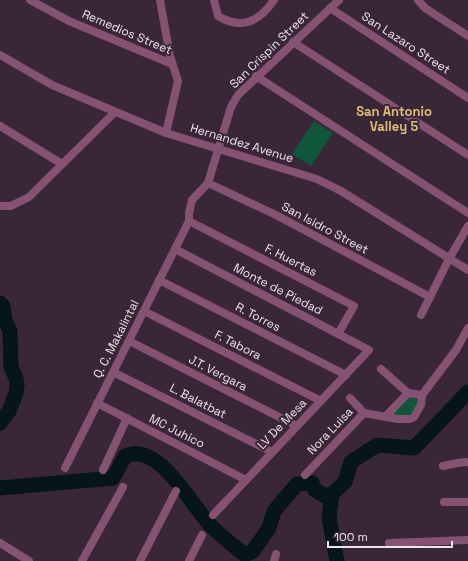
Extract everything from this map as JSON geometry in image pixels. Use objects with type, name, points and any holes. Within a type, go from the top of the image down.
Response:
[{"type":"street","name":"Remedios Street","points":[[30,0],[69,21],[172,64]]},
{"type":"street","points":[[160,0],[172,64],[178,81],[166,133]]},
{"type":"street","points":[[214,0],[218,16],[227,21],[241,24],[257,18],[274,0]]},
{"type":"street","name":"San Crispin Street","points":[[208,183],[231,107],[238,95],[256,76],[339,0]]},
{"type":"street","points":[[418,0],[425,8],[468,36]]},
{"type":"street","name":"San Lazaro Street","points":[[330,8],[468,98]]},
{"type":"street","points":[[293,42],[468,155]]},
{"type":"street","name":"Hernandez Avenue","points":[[0,55],[52,85],[166,133],[218,147],[317,179],[341,192],[468,270]]},
{"type":"street","points":[[256,76],[468,214]]},
{"type":"street","points":[[0,206],[11,206],[29,197],[115,112]]},
{"type":"street","points":[[0,126],[62,164]]},
{"type":"street","name":"Q. C. Makalintal","points":[[65,468],[189,221],[189,212],[192,200],[208,183]]},
{"type":"street","name":"San Isidro Street","points":[[208,183],[276,215],[430,297]]},
{"type":"street","name":"F. Huertas","points":[[189,221],[354,306],[338,334]]},
{"type":"street","points":[[421,315],[449,259],[468,226]]},
{"type":"street","name":"Monte de Piedad","points":[[175,249],[369,350]]},
{"type":"street","name":"R. Torres","points":[[159,280],[346,374]]},
{"type":"street","name":"F. Tabora","points":[[144,311],[321,401]]},
{"type":"street","name":"Nora Luisa","points":[[305,475],[364,413],[385,417],[410,419],[414,417],[421,405],[422,395],[456,350],[468,328]]},
{"type":"street","name":"J.T. Vergara","points":[[129,341],[297,426]]},
{"type":"street","name":"LV De Mesa","points":[[213,515],[369,350]]},
{"type":"street","points":[[381,369],[408,393],[422,395]]},
{"type":"street","name":"L. Balatbat","points":[[113,372],[272,452]]},
{"type":"street","points":[[385,417],[408,393]]},
{"type":"street","points":[[350,398],[364,413]]},
{"type":"street","name":"MC Juhico","points":[[97,403],[246,480]]},
{"type":"street","points":[[103,470],[127,418]]},
{"type":"street","points":[[443,466],[468,462]]},
{"type":"street","points":[[82,561],[123,487]]},
{"type":"street","points":[[143,560],[176,491]]},
{"type":"street","points":[[444,502],[468,502]]},
{"type":"street","points":[[189,561],[202,535]]},
{"type":"street","points":[[389,543],[468,540]]},
{"type":"street","points":[[0,543],[28,561]]},
{"type":"green space","points":[[314,121],[333,133],[311,166],[292,154]]},
{"type":"green space","points":[[407,398],[415,398],[420,404],[408,415],[392,415]]},
{"type":"waterway","points":[[0,303],[3,306],[5,320],[10,331],[11,367],[16,378],[17,386],[9,411],[0,423]]},
{"type":"waterway","points":[[0,488],[113,478],[125,456],[138,454],[150,458],[162,466],[174,478],[212,527],[245,555],[253,551],[269,528],[274,511],[297,484],[312,483],[315,490],[325,496],[332,494],[345,482],[351,462],[377,445],[414,448],[468,392]]},
{"type":"waterway","points":[[332,494],[329,518],[337,561]]},
{"type":"district","name":"San Antonio Valley 5","points":[[394,118]]}]
